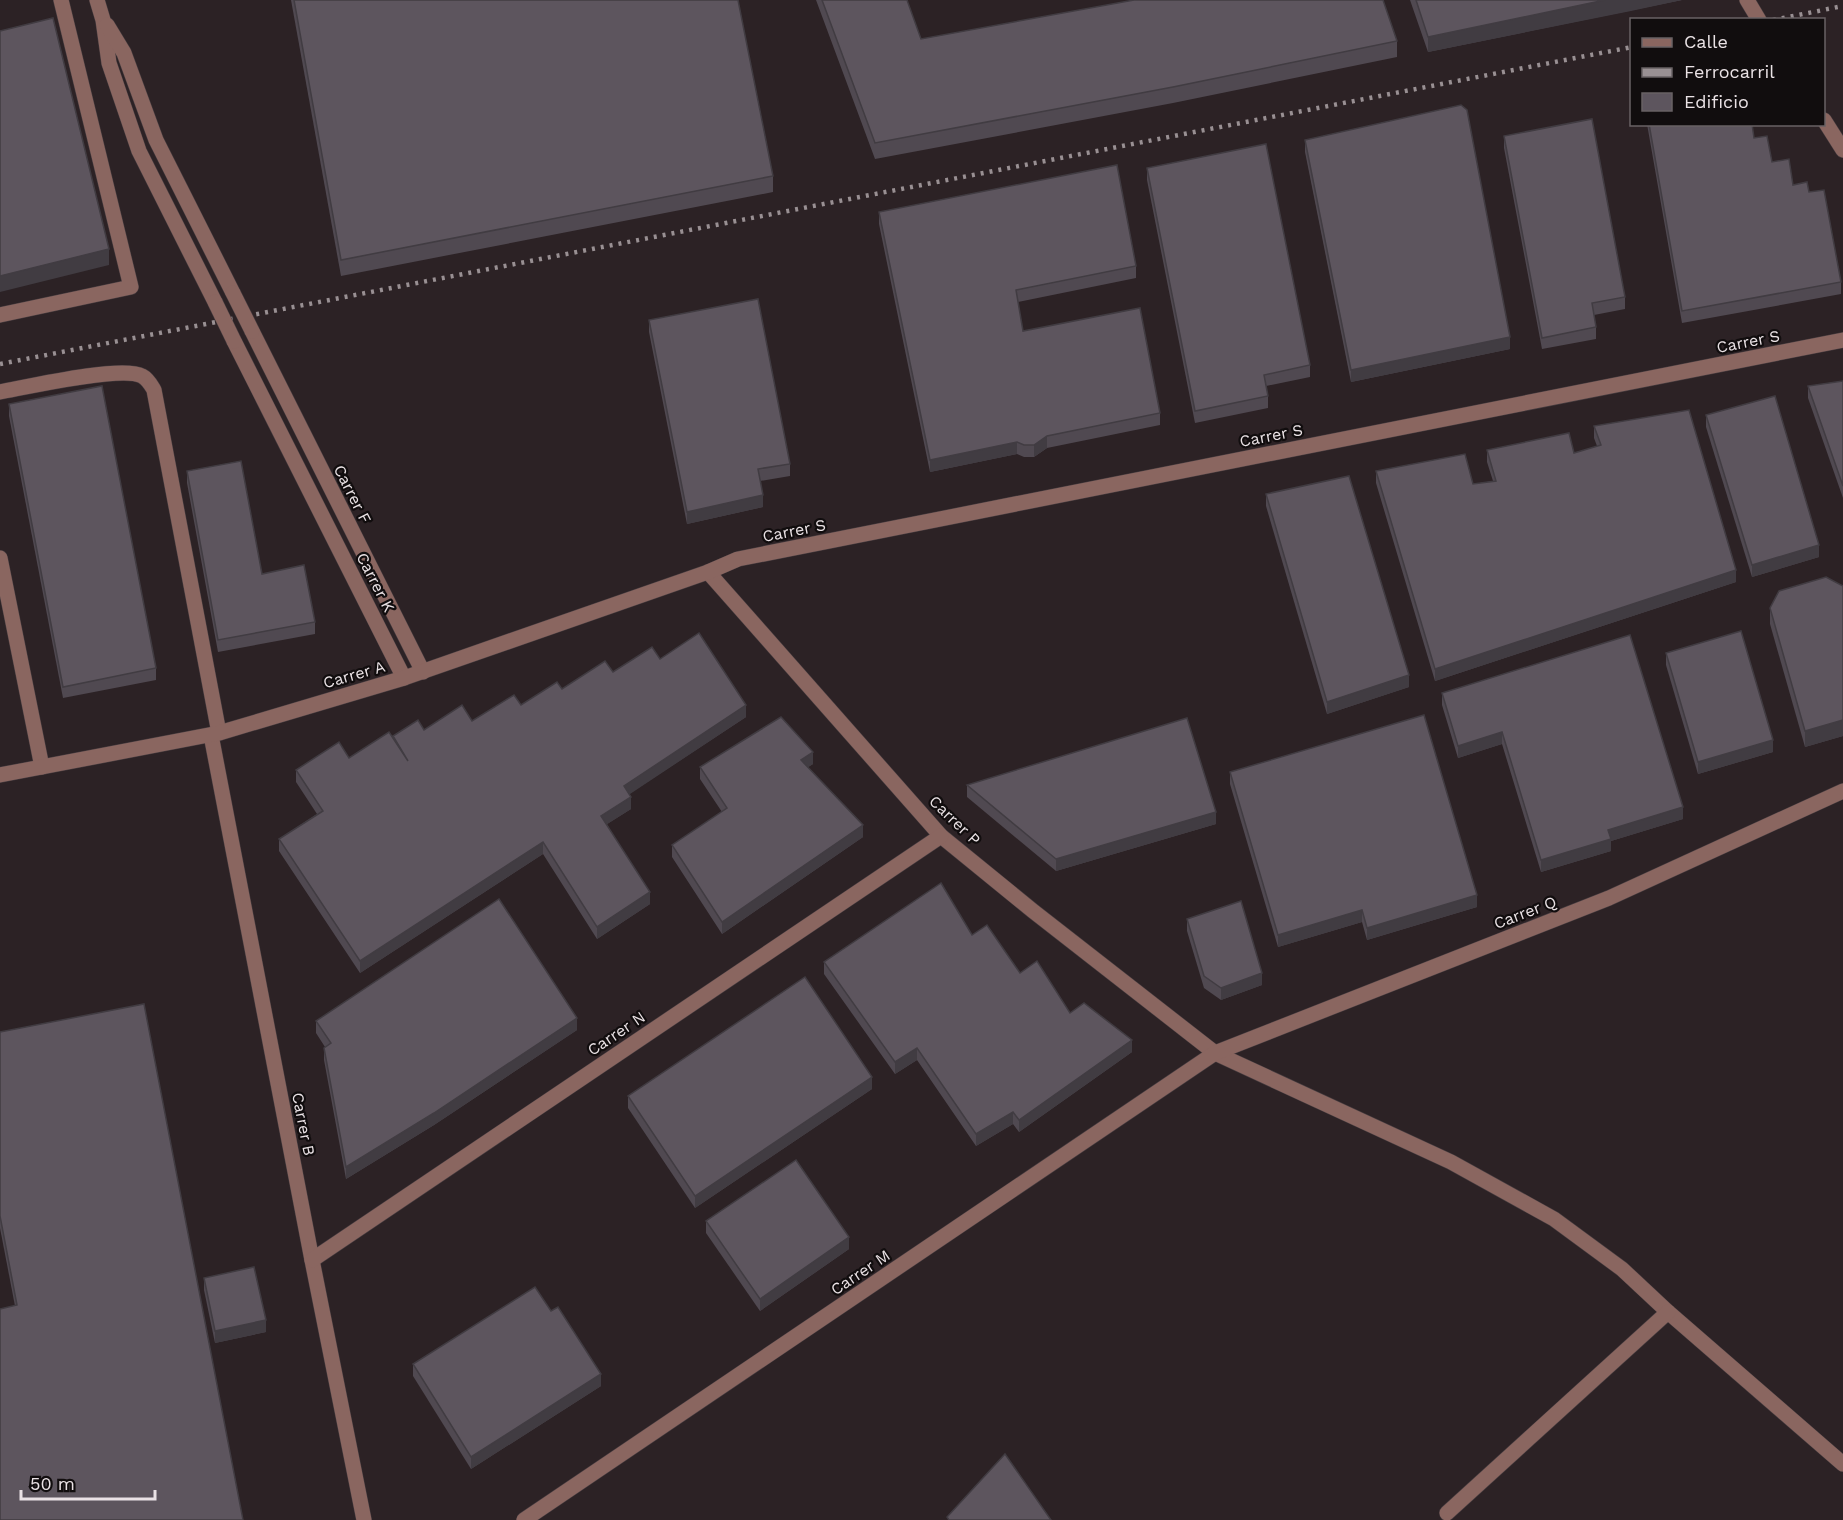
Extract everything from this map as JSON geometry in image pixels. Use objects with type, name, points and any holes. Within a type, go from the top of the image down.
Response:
[{"type":"street","points":[[0,315],[131,287],[61,0]]},
{"type":"street","points":[[97,0],[103,20]]},
{"type":"street","points":[[1747,0],[1758,18]]},
{"type":"street","name":"Carrer F","points":[[103,20],[124,53],[156,140],[423,672]]},
{"type":"street","name":"Carrer K","points":[[103,20],[109,63],[139,151],[404,678]]},
{"type":"street","points":[[1825,122],[1843,150]]},
{"type":"street","name":"Carrer S","points":[[708,572],[738,559],[1843,340]]},
{"type":"street","name":"Carrer B","points":[[0,392],[118,373],[141,375],[154,390],[312,1260],[364,1520]]},
{"type":"street","points":[[0,558],[42,767]]},
{"type":"street","name":"Carrer A","points":[[0,775],[215,734],[423,672],[708,572]]},
{"type":"street","name":"Carrer P","points":[[708,572],[941,836],[1033,911],[1215,1053],[1450,1162],[1554,1219],[1622,1269],[1668,1312],[1843,1464]]},
{"type":"street","name":"Carrer Q","points":[[1215,1053],[1609,898],[1843,791]]},
{"type":"street","name":"Carrer N","points":[[312,1260],[941,836]]},
{"type":"street","name":"Carrer M","points":[[524,1520],[1215,1053]]},
{"type":"street","points":[[1447,1513],[1668,1312]]},
{"type":"building","points":[[294,0],[738,0],[773,176],[341,260]]},
{"type":"building","points":[[822,0],[907,0],[921,39],[1134,0],[1383,0],[1397,41],[1173,87],[875,143]]},
{"type":"building","points":[[1416,0],[1605,0],[1428,37]]},
{"type":"building","points":[[53,18],[109,249],[0,276],[0,31]]},
{"type":"building","points":[[1461,105],[1467,110],[1510,337],[1351,370],[1305,140]]},
{"type":"building","points":[[1592,119],[1625,297],[1592,303],[1596,327],[1542,338],[1504,136]]},
{"type":"building","points":[[1649,126],[1752,126],[1754,138],[1767,136],[1772,162],[1789,159],[1793,185],[1807,182],[1809,192],[1824,190],[1841,282],[1682,311]]},
{"type":"building","points":[[1266,144],[1310,365],[1264,375],[1268,396],[1195,411],[1147,168]]},
{"type":"building","points":[[1117,165],[1136,266],[1016,290],[1023,331],[1140,308],[1160,413],[1047,436],[1034,445],[1017,442],[930,460],[879,212]]},
{"type":"building","points":[[758,299],[790,464],[758,469],[763,495],[687,512],[649,320]]},
{"type":"building","points":[[1843,381],[1843,486],[1808,386]]},
{"type":"building","points":[[102,386],[156,668],[63,687],[9,404]]},
{"type":"building","points":[[1775,396],[1819,545],[1752,565],[1706,415]]},
{"type":"building","points":[[1689,410],[1736,570],[1435,669],[1376,471],[1465,454],[1473,484],[1496,481],[1487,450],[1569,433],[1574,453],[1601,445],[1594,426]]},
{"type":"building","points":[[241,461],[262,574],[304,565],[315,622],[218,640],[187,471]]},
{"type":"building","points":[[1349,476],[1409,675],[1327,702],[1266,494]]},
{"type":"building","points":[[1826,577],[1843,586],[1843,720],[1805,731],[1770,608],[1779,591]]},
{"type":"building","points":[[1741,631],[1773,740],[1698,762],[1666,653]]},
{"type":"building","points":[[699,633],[746,705],[624,786],[631,797],[601,816],[650,892],[597,927],[543,842],[360,961],[279,839],[323,811],[296,770],[339,742],[349,758],[389,732],[408,761],[393,736],[418,720],[424,730],[462,705],[472,721],[514,695],[521,705],[557,682],[562,689],[605,661],[613,672],[652,647],[660,659]]},
{"type":"building","points":[[1630,635],[1683,807],[1608,830],[1611,839],[1541,860],[1502,732],[1458,746],[1442,693]]},
{"type":"building","points":[[1424,715],[1477,895],[1367,928],[1362,910],[1278,935],[1230,772]]},
{"type":"building","points":[[781,717],[813,752],[801,760],[863,825],[722,922],[672,845],[727,808],[700,767]]},
{"type":"building","points":[[1187,718],[1216,812],[1056,859],[967,785]]},
{"type":"building","points":[[941,883],[972,935],[987,925],[1020,973],[1037,961],[1070,1013],[1084,1003],[1132,1040],[1019,1120],[1013,1112],[976,1134],[917,1048],[895,1062],[824,962]]},
{"type":"building","points":[[499,899],[577,1018],[434,1113],[346,1167],[324,1048],[331,1043],[316,1021]]},
{"type":"building","points":[[1241,901],[1262,973],[1221,988],[1204,976],[1187,919]]},
{"type":"building","points":[[805,977],[872,1077],[695,1196],[628,1096]]},
{"type":"building","points":[[144,1004],[243,1520],[0,1520],[0,1309],[17,1305],[0,1216],[0,1032]]},
{"type":"building","points":[[796,1160],[849,1237],[760,1299],[706,1221]]},
{"type":"building","points":[[254,1267],[266,1320],[215,1331],[204,1278]]},
{"type":"building","points":[[535,1287],[551,1311],[558,1307],[601,1374],[471,1457],[413,1364]]},
{"type":"building","points":[[1005,1454],[1051,1520],[949,1520],[947,1517]]},
{"type":"railway","points":[[1783,18],[1843,6]]},
{"type":"railway","points":[[0,364],[1630,47]]}]
